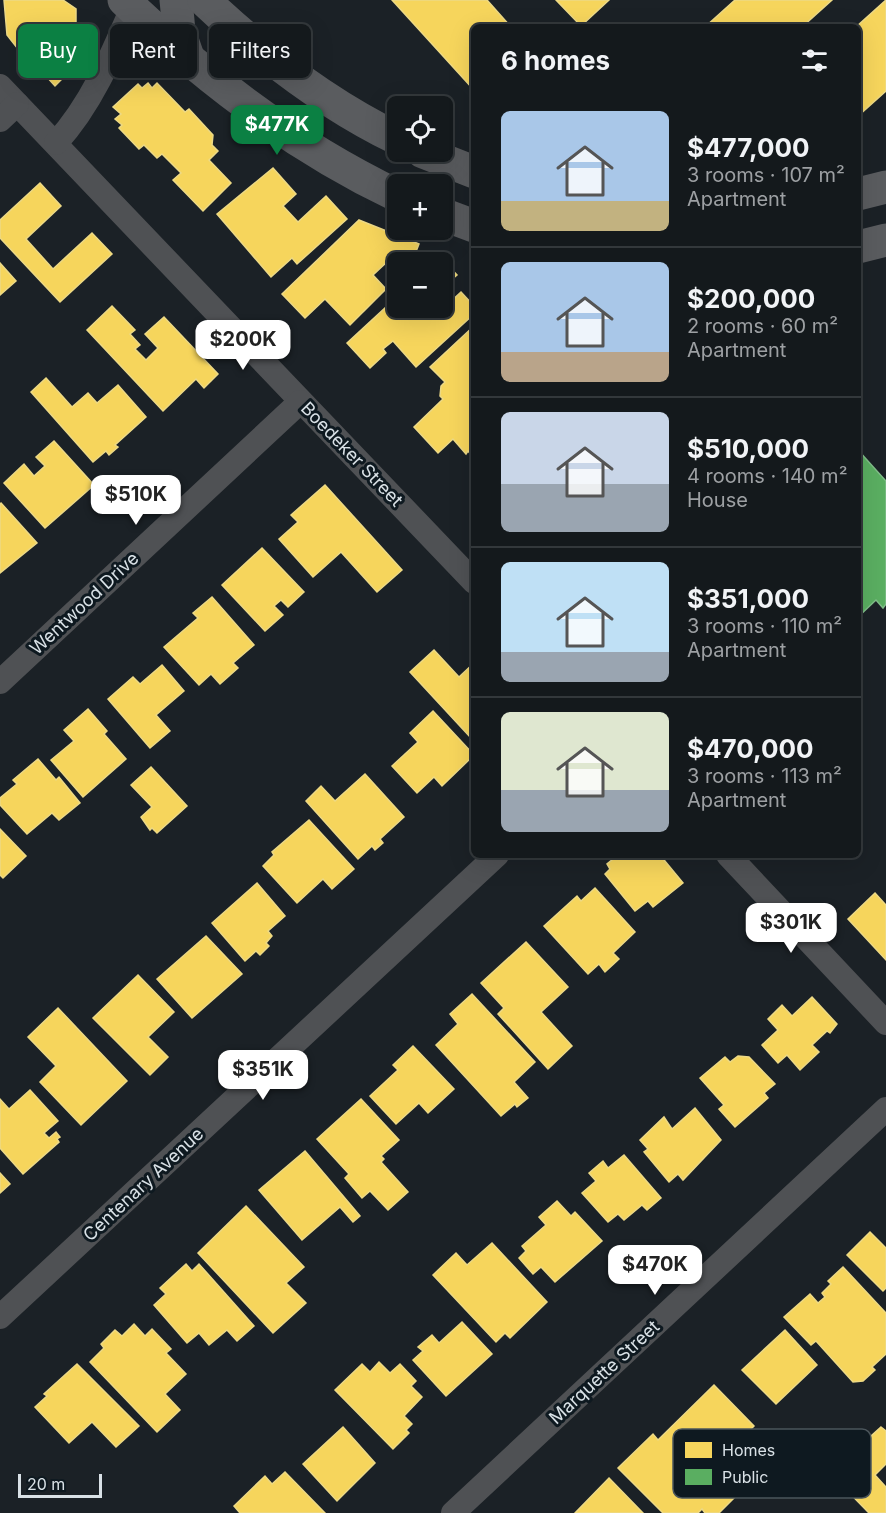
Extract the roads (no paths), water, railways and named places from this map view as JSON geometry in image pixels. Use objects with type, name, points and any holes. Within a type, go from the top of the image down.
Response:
[{"type":"main road","points":[[176,0],[178,24]]},
{"type":"main road","points":[[204,0],[281,68],[364,123],[387,134]]},
{"type":"main road","points":[[130,2],[152,24]]},
{"type":"main road","points":[[197,66],[329,160],[387,190]]},
{"type":"main road","points":[[444,162],[471,171]]},
{"type":"main road","points":[[861,193],[886,187]]},
{"type":"main road","points":[[453,218],[471,225]]},
{"type":"main road","points":[[861,246],[886,240]]},
{"type":"street","points":[[56,143],[70,128],[90,95],[130,2]]},
{"type":"street","name":"Boedeker Street","points":[[0,86],[9,112],[56,143],[300,402],[471,579]]},
{"type":"street","name":"Wentwood Drive","points":[[0,682],[300,402]]},
{"type":"street","name":"Centenary Avenue","points":[[0,1317],[494,858]]},
{"type":"street","points":[[731,858],[886,1023]]},
{"type":"street","name":"Marquette Street","points":[[453,1513],[886,1109]]}]
